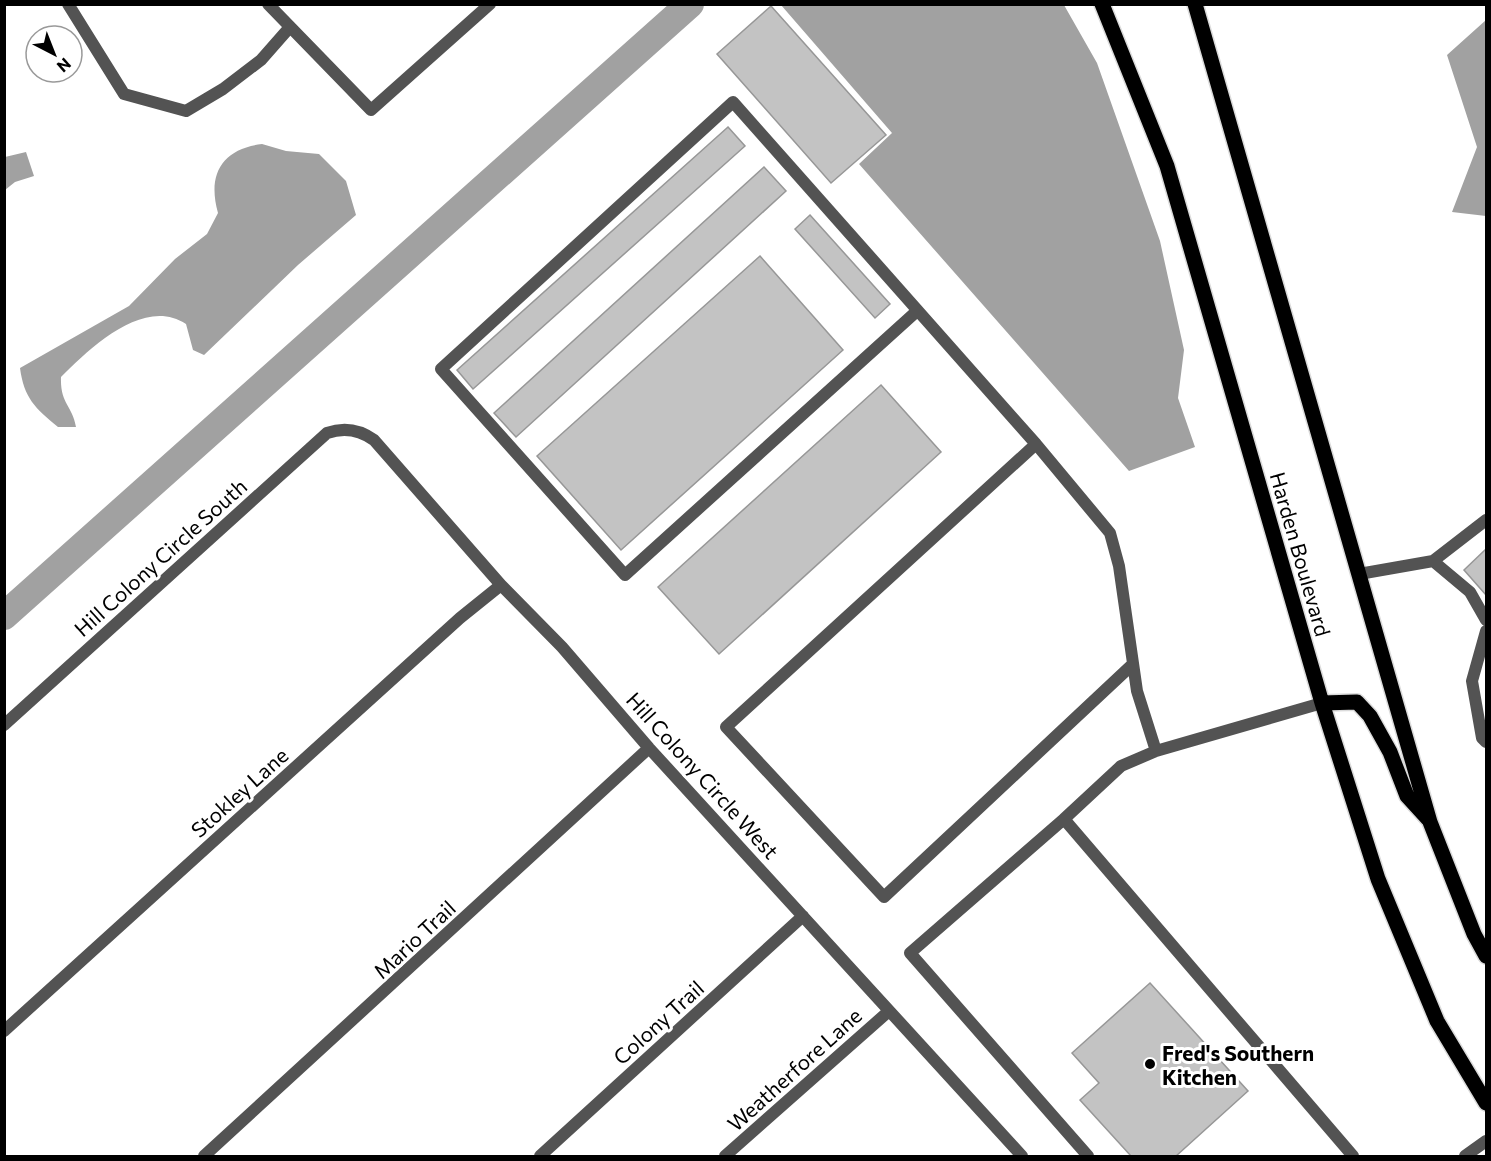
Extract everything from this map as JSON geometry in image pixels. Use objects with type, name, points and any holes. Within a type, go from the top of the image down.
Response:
[{"type":"main road","name":"Harden Boulevard","points":[[1102,4],[1167,166],[1322,704],[1378,879],[1437,1021],[1486,1103]]},
{"type":"main road","points":[[1195,4],[1430,822],[1474,934],[1486,956]]},
{"type":"main road","points":[[1322,704],[1357,702],[1370,716],[1390,752],[1407,796],[1430,822]]},
{"type":"street","points":[[68,4],[124,94],[186,111],[224,89],[261,60],[290,27]]},
{"type":"street","points":[[268,4],[372,110],[490,4]]},
{"type":"street","points":[[917,311],[625,575],[441,369],[733,102],[1036,444],[1110,533],[1119,567],[1137,691],[1156,750]]},
{"type":"street","name":"Hill Colony Circle West","points":[[348,430],[364,433],[374,440],[501,585],[562,647],[650,748],[1022,1156]]},
{"type":"street","name":"Hill Colony Circle South","points":[[4,725],[327,433],[348,430]]},
{"type":"street","points":[[1036,444],[726,727],[884,897],[1133,664]]},
{"type":"street","points":[[1359,574],[1433,561],[1486,520]]},
{"type":"street","points":[[1433,561],[1470,592],[1486,620]]},
{"type":"street","name":"Stokley Lane","points":[[4,1031],[460,618],[501,585]]},
{"type":"street","points":[[1486,631],[1472,681],[1482,738],[1486,742]]},
{"type":"street","points":[[1088,1156],[910,953],[1064,819],[1121,766],[1156,750],[1322,704]]},
{"type":"street","name":"Mario Trail","points":[[204,1156],[650,748]]},
{"type":"street","points":[[1064,819],[1353,1156]]},
{"type":"street","name":"Colony Trail","points":[[540,1156],[803,916]]},
{"type":"street","name":"Weatherfore Lane","points":[[725,1156],[889,1011]]},
{"type":"street","points":[[1465,1156],[1486,1140]]},
{"type":"shaded area","points":[[781,5],[1064,5],[1097,63],[1160,241],[1184,350],[1178,398],[1195,447],[1129,471],[859,164],[892,133]]},
{"type":"shaded area","points":[[1486,20],[1486,216],[1452,212],[1477,147],[1447,55]]},
{"type":"shaded area","points":[[262,144],[286,151],[319,154],[346,181],[356,215],[298,265],[204,355],[193,350],[186,324],[170,317],[153,316],[136,321],[102,340],[61,377],[62,393],[76,427],[58,427],[32,402],[24,387],[20,368],[129,306],[175,259],[207,234],[218,213],[215,186],[221,166],[237,151]]},
{"type":"shaded area","points":[[26,152],[34,176],[15,182],[5,190],[5,157]]},
{"type":"building","points":[[771,6],[886,135],[831,183],[717,54]]},
{"type":"building","points":[[728,127],[745,146],[473,389],[457,370]]},
{"type":"building","points":[[764,167],[786,191],[516,437],[494,413]]},
{"type":"building","points":[[810,215],[890,304],[875,318],[795,229]]},
{"type":"building","points":[[760,256],[843,350],[621,550],[537,456]]},
{"type":"building","points":[[881,385],[941,452],[719,654],[658,587]]},
{"type":"building","points":[[1486,549],[1486,595],[1464,570]]},
{"type":"building","points":[[1150,983],[1248,1091],[1176,1156],[1131,1156],[1080,1100],[1099,1083],[1072,1053]]},
{"type":"waterway","points":[[4,616],[690,4]]},
{"type":"place","name":"Fred's Southern Kitchen","points":[[1150,1064]]}]
